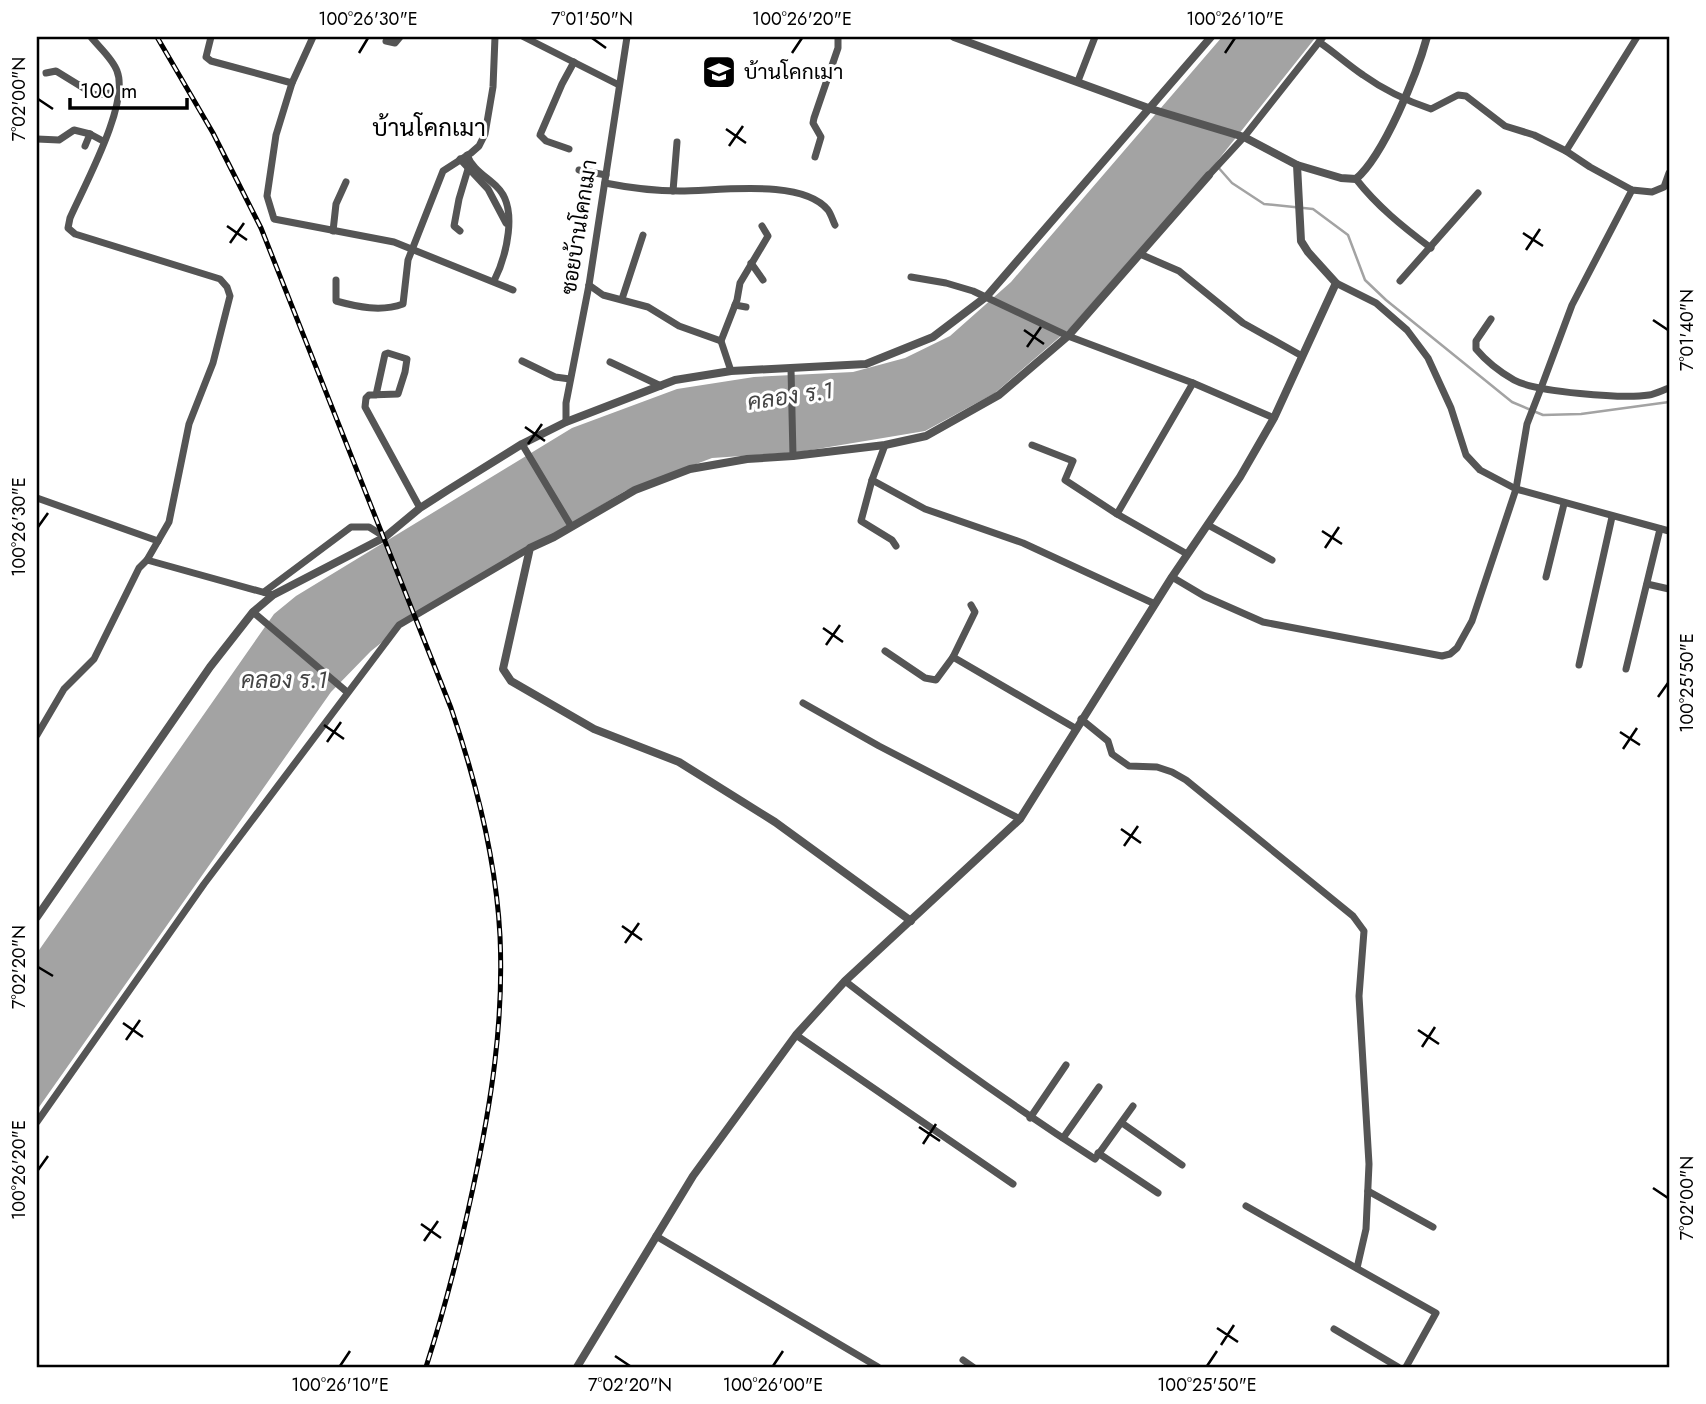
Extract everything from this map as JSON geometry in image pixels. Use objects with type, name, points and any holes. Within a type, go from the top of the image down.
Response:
[{"type":"street","points":[[37,736],[64,689],[94,659],[139,568],[147,560],[169,522],[189,424],[214,363],[230,296],[228,287],[220,279],[75,234],[68,228],[103,141],[113,124],[118,92],[117,69],[91,37]]},
{"type":"street","points":[[211,37],[206,57],[211,61],[292,83]]},
{"type":"street","points":[[313,37],[292,83],[276,135],[267,197],[274,219],[394,242],[513,290]]},
{"type":"street","points":[[386,41],[395,43],[400,37]]},
{"type":"street","points":[[335,280],[335,301],[373,308],[391,308],[403,304],[408,260],[443,171],[479,146],[485,134],[493,87],[495,37]]},
{"type":"street","points":[[524,37],[619,85]]},
{"type":"street","points":[[540,45],[546,37]]},
{"type":"street","name":"ซอยบ้านโคกเมา","points":[[566,422],[566,403],[589,285],[627,37]]},
{"type":"street","points":[[815,157],[821,137],[813,123],[838,48],[838,37]]},
{"type":"street","points":[[954,37],[1151,109],[1244,137],[1297,164],[1341,178],[1356,179],[1365,172],[1381,146],[1427,37]]},
{"type":"street","points":[[1078,81],[1095,37]]},
{"type":"street","points":[[37,917],[210,667],[253,612],[273,595],[385,537],[420,508],[566,422],[675,380],[731,371],[866,364],[933,337],[986,296],[1212,37]]},
{"type":"street","points":[[1566,151],[1637,37]]},
{"type":"street","points":[[37,1122],[204,884],[399,625],[569,522],[635,490],[690,469],[747,459],[885,445],[926,436],[999,395],[1068,337],[1244,137],[1321,39],[1360,74],[1403,99],[1432,110],[1458,95],[1466,96],[1505,125],[1534,135],[1566,151],[1632,190],[1658,190],[1664,187],[1669,173]]},
{"type":"street","points":[[569,149],[546,141],[540,135],[574,62]]},
{"type":"street","points":[[46,73],[56,71],[95,95],[118,92]]},
{"type":"street","points":[[37,139],[59,140],[74,130],[103,141]]},
{"type":"street","points":[[85,146],[90,134]]},
{"type":"street","points":[[673,191],[677,142]]},
{"type":"street","points":[[463,157],[468,169],[488,189],[508,227]]},
{"type":"street","points":[[463,157],[495,185],[507,200],[508,227],[503,260],[494,281]]},
{"type":"street","points":[[1297,164],[1301,241],[1336,283],[1376,303],[1407,330],[1428,358],[1451,408],[1466,455],[1480,470],[1516,489],[1669,531]]},
{"type":"street","points":[[460,231],[454,226],[468,169]]},
{"type":"street","points":[[579,170],[634,189],[673,191],[753,188],[790,191],[813,199],[828,211],[835,225]]},
{"type":"street","points":[[1356,179],[1402,226],[1431,247]]},
{"type":"street","points":[[333,231],[337,204],[346,182]]},
{"type":"street","points":[[1172,577],[1204,596],[1263,622],[1442,656],[1457,648],[1472,621],[1516,489],[1527,424],[1572,305],[1632,190]]},
{"type":"street","points":[[1400,281],[1478,193]]},
{"type":"street","points":[[731,371],[721,341],[740,283],[768,236],[762,226]]},
{"type":"street","points":[[622,299],[643,235]]},
{"type":"street","points":[[1140,254],[1179,271],[1243,323],[1302,356]]},
{"type":"street","points":[[751,263],[763,280]]},
{"type":"street","points":[[911,277],[946,283],[986,296],[1068,337],[1193,383],[1274,418]]},
{"type":"street","points":[[577,1367],[693,1176],[796,1035],[845,981],[1020,819],[1154,604],[1240,477],[1274,418],[1336,283]]},
{"type":"street","points":[[589,285],[603,295],[648,307],[679,326],[721,341]]},
{"type":"street","points":[[735,305],[746,307]]},
{"type":"street","points":[[1491,319],[1476,341],[1476,349],[1516,381],[1541,388],[1621,397],[1649,395],[1669,388]]},
{"type":"street","points":[[376,395],[385,354],[406,358],[405,373],[397,394],[366,398],[366,411],[420,508]]},
{"type":"street","points":[[522,361],[555,376],[570,379]]},
{"type":"street","points":[[610,362],[661,386]]},
{"type":"street","points":[[791,369],[793,456]]},
{"type":"street","points":[[1117,514],[1193,383]]},
{"type":"street","points":[[885,445],[861,522],[892,540],[896,546]]},
{"type":"street","points":[[1032,445],[1073,461],[1065,480],[1117,514],[1187,554]]},
{"type":"street","points":[[524,448],[569,522]]},
{"type":"street","points":[[872,480],[925,509],[1023,543],[1154,604]]},
{"type":"street","points":[[37,498],[158,541]]},
{"type":"street","points":[[1546,578],[1564,504]]},
{"type":"street","points":[[1579,665],[1612,517]]},
{"type":"street","points":[[1208,525],[1272,560]]},
{"type":"street","points":[[264,592],[351,527],[369,527],[385,537]]},
{"type":"street","points":[[1626,669],[1660,529]]},
{"type":"street","points":[[530,548],[503,668],[511,681],[594,729],[679,762],[775,822],[911,921]]},
{"type":"street","points":[[147,560],[273,595]]},
{"type":"street","points":[[1647,584],[1669,589]]},
{"type":"street","points":[[885,651],[932,681],[936,680],[953,657],[975,612],[971,605]]},
{"type":"street","points":[[253,612],[347,692]]},
{"type":"street","points":[[953,657],[1075,728]]},
{"type":"street","points":[[803,703],[1020,819]]},
{"type":"street","points":[[1081,719],[1108,741],[1112,754],[1129,766],[1157,767],[1172,772],[1210,797],[1353,916],[1364,931],[1359,996],[1368,1139],[1368,1191],[1366,1229],[1357,1268]]},
{"type":"street","points":[[845,981],[931,1048],[1030,1118],[1094,1159],[1133,1106]]},
{"type":"street","points":[[796,1035],[1013,1184]]},
{"type":"street","points":[[1030,1118],[1066,1065]]},
{"type":"street","points":[[1063,1138],[1099,1087]]},
{"type":"street","points":[[1122,1122],[1182,1165]]},
{"type":"street","points":[[1098,1153],[1158,1194]]},
{"type":"street","points":[[1368,1191],[1433,1227]]},
{"type":"street","points":[[1246,1206],[1436,1313],[1406,1367]]},
{"type":"street","points":[[656,1236],[878,1367]]},
{"type":"street","points":[[1334,1329],[1398,1367]]},
{"type":"street","points":[[963,1360],[973,1367]]},
{"type":"water","name":"คลอง ร.1","points":[[1222,37],[1316,37],[1215,164],[1069,329],[995,393],[925,431],[799,452],[712,458],[625,491],[405,624],[371,651],[331,692],[37,1110],[37,953],[274,614],[296,596],[572,428],[677,389],[754,377],[853,372],[905,358],[950,336],[1011,282]]},
{"type":"waterway","points":[[1217,166],[1232,183],[1264,204],[1313,209],[1348,235],[1365,280],[1512,402],[1543,415],[1581,414],[1669,402]]},
{"type":"railway","points":[[157,37],[213,133],[261,228],[451,708],[469,764],[489,849],[498,907],[501,968],[495,1063],[468,1211],[446,1301],[426,1367]]},
{"type":"place","name":"บ้านโคกเมา","points":[[719,72]]},
{"type":"district","name":"บ้านโคกเมา","points":[[429,127]]}]
